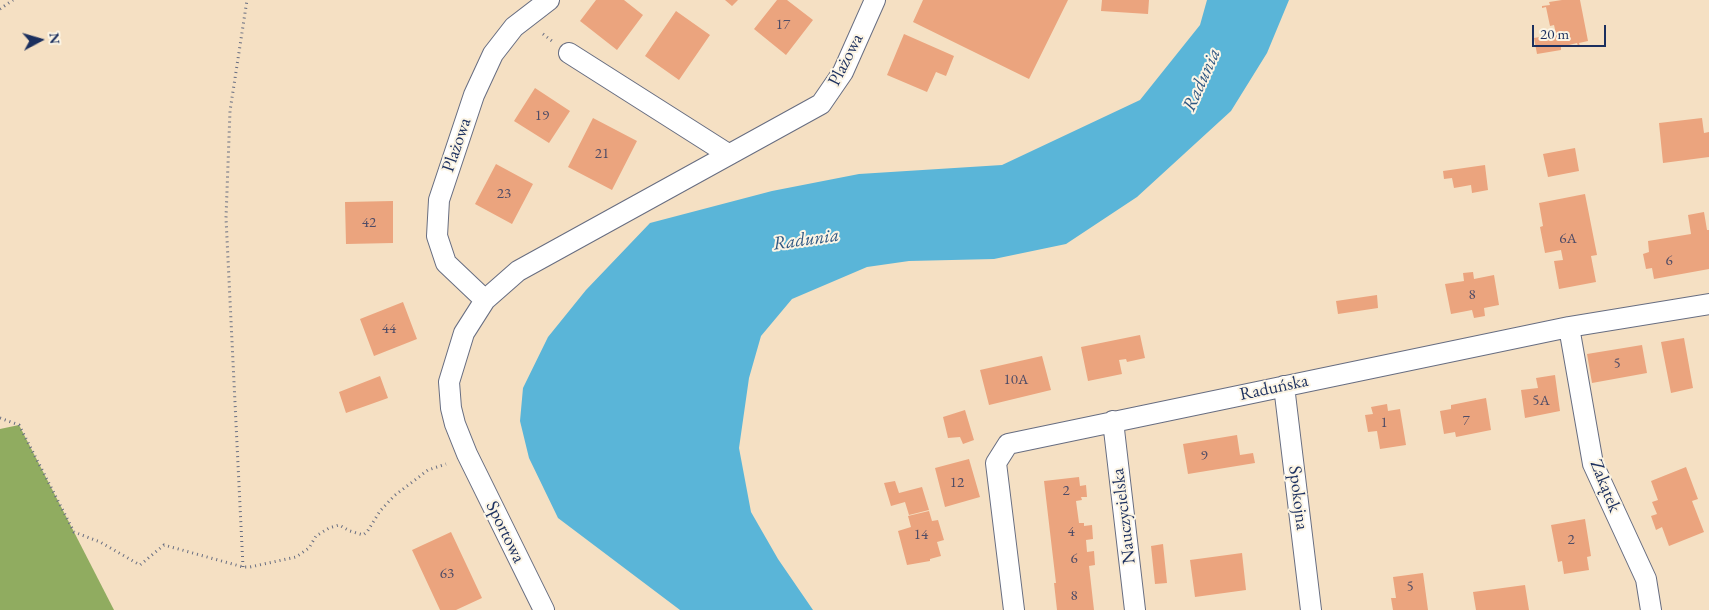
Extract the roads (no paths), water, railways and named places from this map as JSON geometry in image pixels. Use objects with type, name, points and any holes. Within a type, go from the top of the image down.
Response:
[{"type":"street","name":"Plażowa","points":[[485,300],[446,263],[437,236],[439,200],[474,95],[493,54],[514,27],[549,0]]},
{"type":"street","name":"Plażowa","points":[[467,454],[451,408],[450,382],[464,332],[485,300],[518,271],[821,104],[842,72],[875,0]]},
{"type":"street","points":[[569,53],[728,154]]},
{"type":"street","name":"Raduńska","points":[[1014,610],[996,463],[1008,444],[1569,327],[1709,304]]},
{"type":"street","name":"Zakątek","points":[[1569,327],[1593,464],[1646,579],[1651,610]]},
{"type":"street","name":"Spokojna","points":[[1284,386],[1312,610]]},
{"type":"street","name":"Nauczycielska","points":[[1113,422],[1135,610]]},
{"type":"street","name":"Sportowa","points":[[467,454],[544,610]]},
{"type":"water","name":"Radunia","points":[[1207,0],[1289,0],[1267,53],[1231,111],[1137,197],[1066,244],[994,259],[909,261],[867,267],[792,299],[761,336],[749,378],[739,448],[751,512],[778,559],[813,610],[680,610],[558,518],[529,458],[520,421],[523,388],[548,337],[586,290],[650,223],[772,191],[859,174],[1002,165],[1140,100],[1200,25]]}]
